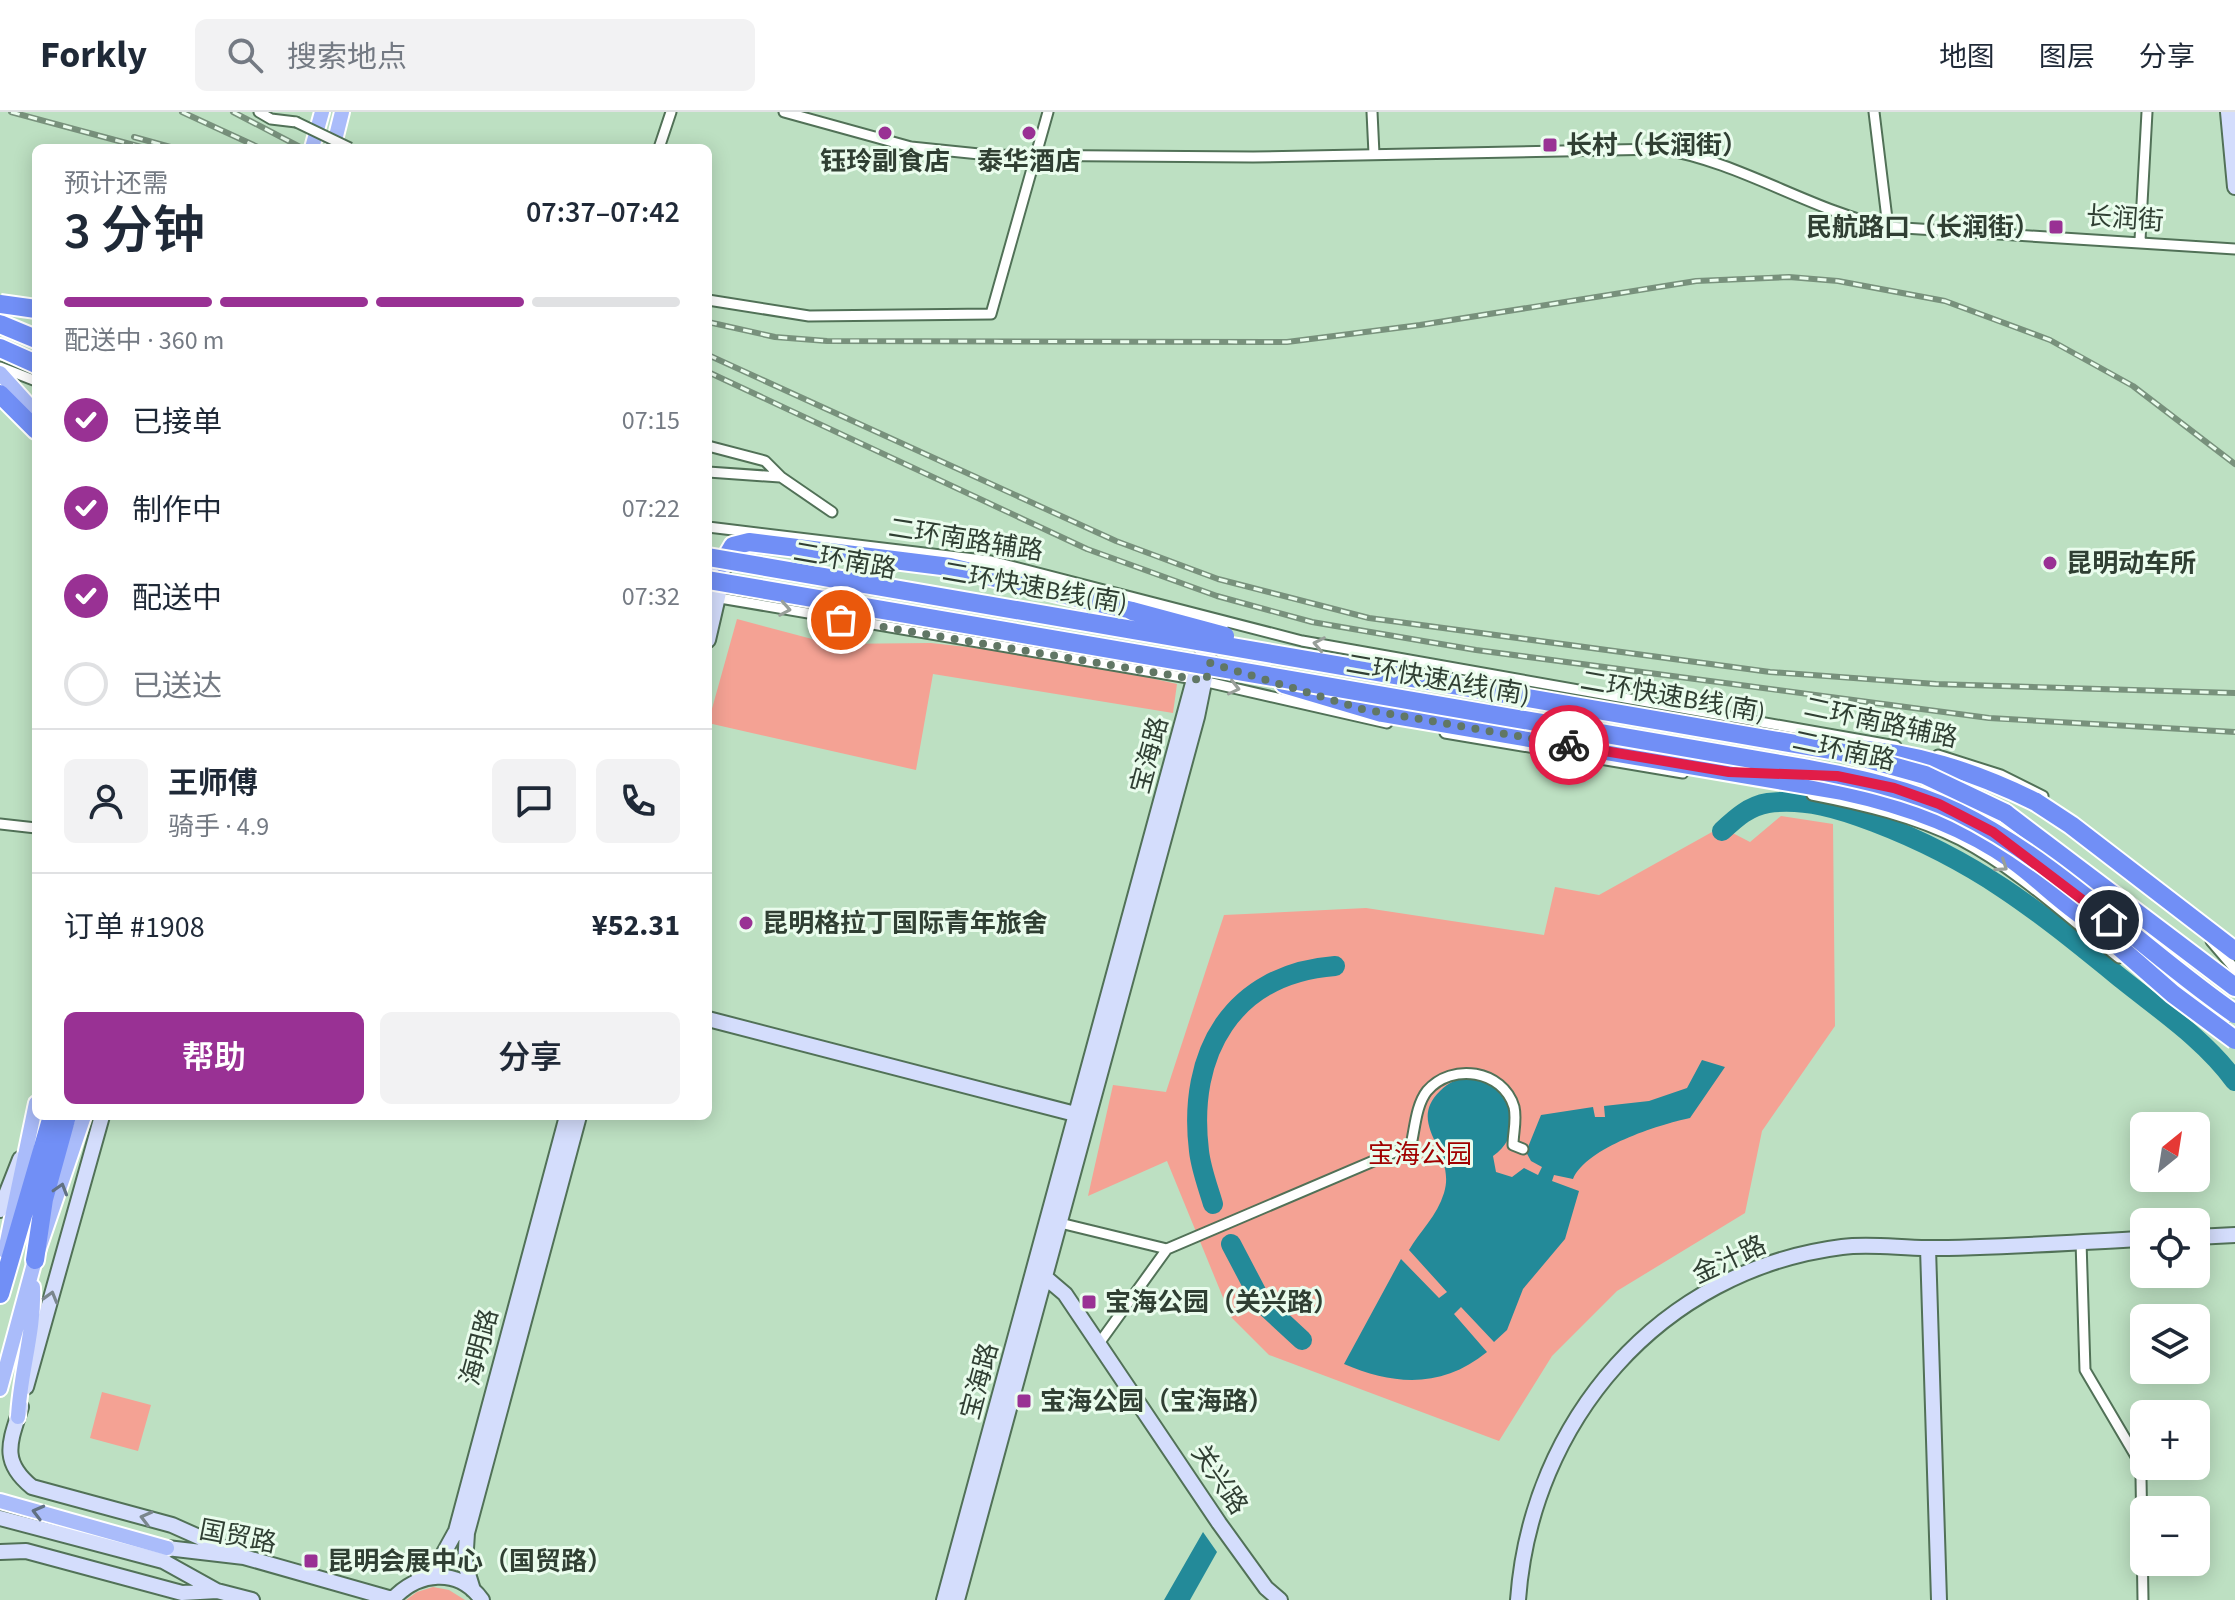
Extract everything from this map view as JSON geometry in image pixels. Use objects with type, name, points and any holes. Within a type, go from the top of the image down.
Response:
[{"type":"highway","points":[[0,304],[32,311]]},
{"type":"highway","points":[[0,326],[32,339]]},
{"type":"highway","points":[[0,346],[32,360]]},
{"type":"highway","points":[[0,394],[32,426]]},
{"type":"highway","points":[[713,571],[733,546],[754,542],[971,571],[1352,668]]},
{"type":"highway","name":"二环快速B线(南)","points":[[713,571],[1352,668],[1842,752],[1925,775],[2005,813],[2235,988]]},
{"type":"highway","name":"二环快速A线(南)","points":[[713,571],[1868,781],[1928,800],[1976,822],[2037,862],[2235,1014]]},
{"type":"highway","points":[[1203,666],[1382,713],[1862,795],[1942,820],[2012,860],[2087,919],[2173,994],[2235,1038]]},
{"type":"highway","points":[[1767,742],[1910,755],[1978,776],[2036,802],[2071,825],[2235,951]]},
{"type":"highway","points":[[1729,772],[1837,776],[1868,781]]},
{"type":"highway","points":[[2005,813],[2078,859],[2235,971]]},
{"type":"highway","points":[[1976,822],[2020,852],[2087,919]]},
{"type":"highway","points":[[0,1294],[51,1120]]},
{"type":"highway","points":[[33,1267],[44,1199],[66,1120]]},
{"type":"main road","points":[[313,144],[322,112]]},
{"type":"main road","points":[[334,144],[342,112]]},
{"type":"main road","points":[[0,296],[32,310]]},
{"type":"main road","points":[[0,373],[32,409]]},
{"type":"main road","name":"二环南路","points":[[713,571],[1203,666],[1805,764],[1919,793],[1978,819],[2048,866],[2235,1024]]},
{"type":"main road","name":"二环南路","points":[[1203,666],[1767,742],[1872,762],[1966,795],[2039,839],[2175,947],[2235,988]]},
{"type":"main road","points":[[0,1271],[32,1118]]},
{"type":"main road","points":[[0,1389],[33,1267],[56,1207],[83,1120]]},
{"type":"main road","points":[[18,1417],[20,1375],[34,1312],[33,1267]]},
{"type":"main road","points":[[0,1501],[167,1548]]},
{"type":"street","points":[[259,112],[271,119],[296,122],[342,144]]},
{"type":"street","points":[[660,144],[671,112]]},
{"type":"street","name":"长润街","points":[[784,112],[911,147],[989,155],[1374,154],[1661,149],[1708,160],[1858,221],[1888,227],[2140,240],[2235,249]]},
{"type":"street","points":[[712,301],[809,316],[991,314],[1048,112]]},
{"type":"street","points":[[1372,112],[1374,154]]},
{"type":"street","points":[[1874,112],[1888,227]]},
{"type":"street","points":[[2140,240],[2147,112]]},
{"type":"street","points":[[2228,112],[2235,187]]},
{"type":"street","points":[[0,367],[32,379]]},
{"type":"street","points":[[712,447],[758,457],[832,512]]},
{"type":"street","points":[[712,472],[781,477]]},
{"type":"street","name":"二环南路辅路","points":[[712,528],[991,561],[1336,648],[1842,735],[1977,766],[2025,786],[2101,837],[2168,895],[2235,971]]},
{"type":"street","points":[[713,571],[732,530]]},
{"type":"street","points":[[712,596],[1203,666],[1375,720],[1804,793],[1912,820],[1962,842],[2006,868],[2142,976],[2235,1038]]},
{"type":"street","points":[[1203,666],[1213,618]]},
{"type":"street","name":"宝海路","points":[[957,1600],[1081,1115],[1203,666]]},
{"type":"street","points":[[0,824],[32,828]]},
{"type":"street","points":[[712,1020],[1081,1115]]},
{"type":"street","points":[[1100,1342],[1167,1249],[1411,1145],[1418,1110],[1426,1093],[1440,1080],[1474,1073],[1486,1076],[1507,1093],[1515,1111],[1513,1145],[1523,1149]]},
{"type":"street","name":"宝海路","points":[[944,1600],[1040,1273],[1060,1223],[1081,1115]]},
{"type":"street","points":[[101,1120],[7,1453],[15,1472],[32,1487],[172,1525],[244,1557]]},
{"type":"street","name":"海明路","points":[[392,1600],[440,1560],[456,1531],[566,1120]]},
{"type":"street","name":"海明路","points":[[477,1595],[465,1564],[467,1533],[578,1120]]},
{"type":"street","points":[[0,1210],[24,1147]]},
{"type":"street","points":[[1060,1223],[1167,1249]]},
{"type":"street","points":[[2210,1236],[2235,1235]]},
{"type":"street","name":"金汁路","points":[[1518,1600],[1528,1530],[1540,1487],[1563,1439],[1597,1387],[1642,1340],[1698,1299],[1769,1264],[1845,1246],[1928,1248],[2130,1239]]},
{"type":"street","points":[[2081,1241],[2085,1370],[2138,1460],[2141,1477],[2143,1600]]},
{"type":"street","points":[[1928,1248],[1939,1600]]},
{"type":"street","name":"关兴路","points":[[1040,1273],[1065,1294],[1219,1523],[1266,1588],[1280,1600]]},
{"type":"street","points":[[0,1518],[163,1561],[217,1591],[252,1600]]},
{"type":"street","name":"国贸路","points":[[167,1548],[244,1557],[392,1600]]},
{"type":"street","points":[[0,1552],[26,1551],[182,1593],[217,1591]]},
{"type":"street","points":[[418,1579],[450,1577],[477,1595]]},
{"type":"green space","points":[[737,619],[831,644],[931,643],[1057,657],[1177,684],[1173,713],[933,674],[916,770],[712,724],[712,709]]},
{"type":"green space","name":"宝海公园","points":[[1781,816],[1833,824],[1835,1026],[1762,1131],[1745,1213],[1617,1291],[1552,1356],[1499,1441],[1269,1355],[1231,1317],[1167,1161],[1088,1196],[1113,1085],[1166,1092],[1224,915],[1366,908],[1544,935],[1555,887],[1599,895],[1721,827],[1750,842]]},
{"type":"green space","points":[[102,1392],[151,1405],[138,1451],[90,1438]]},
{"type":"green space","points":[[433,1587],[449,1590],[465,1600],[406,1600],[417,1592]]},
{"type":"water","points":[[1702,1060],[1725,1067],[1690,1118],[1643,1132],[1608,1147],[1581,1167],[1573,1179],[1554,1175],[1552,1181],[1579,1191],[1565,1239],[1523,1289],[1507,1330],[1494,1342],[1461,1307],[1454,1314],[1487,1352],[1453,1372],[1418,1380],[1382,1376],[1344,1364],[1401,1259],[1439,1298],[1447,1292],[1409,1250],[1433,1216],[1444,1193],[1444,1164],[1429,1127],[1428,1115],[1431,1103],[1440,1091],[1457,1080],[1473,1078],[1489,1084],[1501,1095],[1509,1109],[1511,1126],[1507,1142],[1493,1156],[1496,1172],[1512,1177],[1524,1168],[1538,1175],[1542,1167],[1531,1161],[1526,1152],[1541,1115],[1593,1107],[1595,1117],[1605,1117],[1604,1106],[1649,1101],[1687,1088]]},
{"type":"water","points":[[1203,1532],[1217,1552],[1190,1600],[1164,1600]]},
{"type":"waterway","points":[[1722,831],[1755,807],[1782,802],[1809,803],[1835,809],[1911,837],[1977,871],[2035,910],[2183,1027],[2235,1081]]},
{"type":"waterway","points":[[1213,1204],[1200,1158],[1197,1115],[1201,1082],[1210,1052],[1224,1025],[1244,1002],[1269,984],[1299,972],[1335,966]]},
{"type":"waterway","points":[[1231,1244],[1262,1303],[1302,1340]]},
{"type":"railway","points":[[11,112],[130,144]]},
{"type":"railway","points":[[182,112],[251,144]]},
{"type":"railway","points":[[233,112],[294,144]]},
{"type":"railway","points":[[134,137],[159,144]]},
{"type":"railway","points":[[712,323],[775,337],[827,341],[1287,342],[1420,325],[1696,281],[1789,277],[1838,281],[1945,301],[2050,340],[2133,386],[2235,464]]},
{"type":"railway","points":[[712,357],[1116,541],[1218,579],[1369,618],[1770,672],[1936,684],[2235,693]]},
{"type":"railway","points":[[712,374],[1087,549],[1217,596],[1312,622],[1476,650],[1989,718],[2235,732]]},
{"type":"way so far","points":[[841,620],[1206,681],[1210,663],[1247,671],[1362,709],[1569,745]]},
{"type":"place","name":"钰玲副食店","points":[[885,133]]},
{"type":"place","name":"泰华酒店","points":[[1029,133]]},
{"type":"place","name":"长村（长润街）","points":[[1550,145]]},
{"type":"place","name":"民航路口（长润街）","points":[[2056,227]]},
{"type":"place","name":"昆明动车所","points":[[2050,563]]},
{"type":"place","name":"昆明格拉丁国际青年旅舍","points":[[746,923]]},
{"type":"place","name":"宝海公园（关兴路）","points":[[1089,1302]]},
{"type":"place","name":"宝海公园（宝海路）","points":[[1024,1401]]},
{"type":"place","name":"昆明会展中心（国贸路）","points":[[311,1561]]},
{"type":"route","points":[[1569,745],[1729,772],[1760,776],[1837,776],[1894,788],[1939,804],[1993,832],[2046,869],[2109,920]]}]
